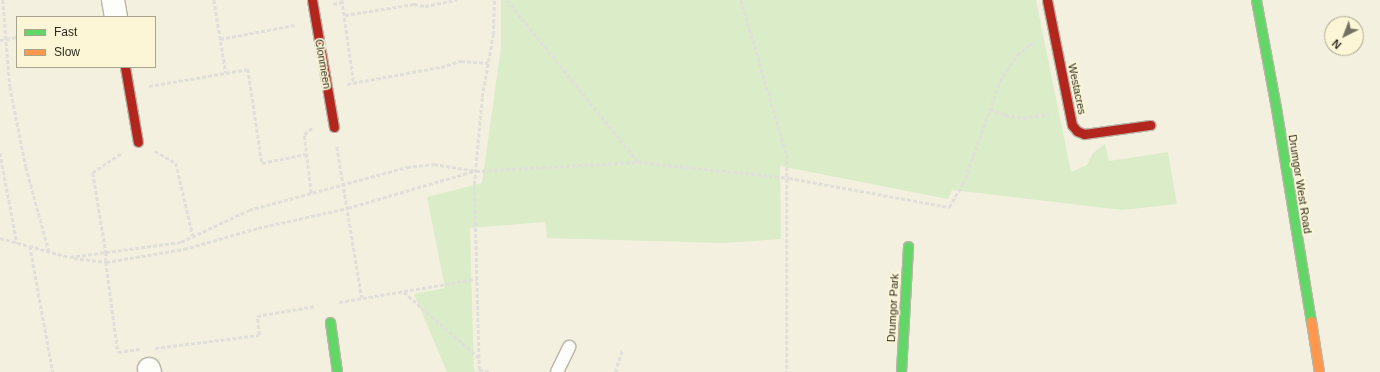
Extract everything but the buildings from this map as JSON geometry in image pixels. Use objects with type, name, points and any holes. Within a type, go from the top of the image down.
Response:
[{"type":"street","points":[[113,0],[116,16]]},
{"type":"street","name":"Clonmeen","points":[[312,0],[334,127]]},
{"type":"street","name":"Westacres","points":[[1047,0],[1072,124],[1077,131],[1084,134],[1150,125]]},
{"type":"street","name":"Drumgor West Road","points":[[1256,0],[1277,116],[1318,372]]},
{"type":"street","points":[[125,68],[138,142]]},
{"type":"street","name":"Drumgor Park","points":[[901,372],[908,246]]},
{"type":"street","points":[[330,322],[338,372]]},
{"type":"lane","points":[[557,372],[569,347]]},
{"type":"path","points":[[3,0],[10,87],[26,167],[49,252]]},
{"type":"path","points":[[214,0],[226,73]]},
{"type":"path","points":[[342,0],[354,83]]},
{"type":"path","points":[[345,16],[414,4],[426,6],[457,0]]},
{"type":"path","points":[[489,372],[479,370],[474,185],[482,97],[493,35],[494,0]]},
{"type":"path","points":[[507,0],[638,162]]},
{"type":"path","points":[[741,0],[788,155],[787,372]]},
{"type":"path","points":[[220,39],[316,21]]},
{"type":"path","points":[[0,40],[16,37]]},
{"type":"path","points":[[70,257],[181,242],[249,210],[407,167],[434,164],[476,170],[638,162],[789,178],[949,207],[963,184],[1000,81],[1017,55],[1029,45],[1054,38]]},
{"type":"path","points":[[327,88],[441,67],[461,61],[488,63]]},
{"type":"path","points":[[129,90],[248,69],[262,163],[306,154]]},
{"type":"path","points":[[990,109],[1005,115],[1023,118],[1069,110]]},
{"type":"path","points":[[311,193],[304,134],[331,113]]},
{"type":"path","points":[[334,127],[362,298]]},
{"type":"path","points":[[193,236],[176,163],[138,142],[93,173],[106,252],[118,352],[149,359],[259,335],[257,316],[320,306]]},
{"type":"path","points":[[0,153],[17,243]]},
{"type":"path","points":[[0,238],[70,257],[106,262],[184,249],[258,228],[348,208],[476,170]]},
{"type":"path","points":[[30,246],[53,372]]},
{"type":"path","points":[[334,303],[477,279]]},
{"type":"path","points":[[403,292],[479,358]]},
{"type":"path","points":[[615,372],[622,351]]},
{"type":"green space","points":[[501,0],[1036,0],[1071,172],[1087,165],[1093,153],[1105,144],[1109,161],[1168,152],[1177,204],[1122,210],[952,190],[948,199],[780,166],[781,239],[724,243],[547,238],[545,222],[470,228],[474,371],[478,372],[447,372],[414,294],[445,288],[427,197],[482,183],[501,47]]},
{"type":"traffic: fast","points":[[1256,0],[1276,108],[1311,321]]},
{"type":"traffic: fast","points":[[901,372],[908,246]]},
{"type":"traffic: fast","points":[[330,322],[337,372]]},
{"type":"traffic: slow","points":[[1311,321],[1319,372]]},
{"type":"traffic: jam","points":[[312,0],[334,127]]},
{"type":"traffic: jam","points":[[1047,0],[1072,125],[1077,131],[1084,134],[1150,125]]},
{"type":"traffic: jam","points":[[125,68],[138,142]]}]
